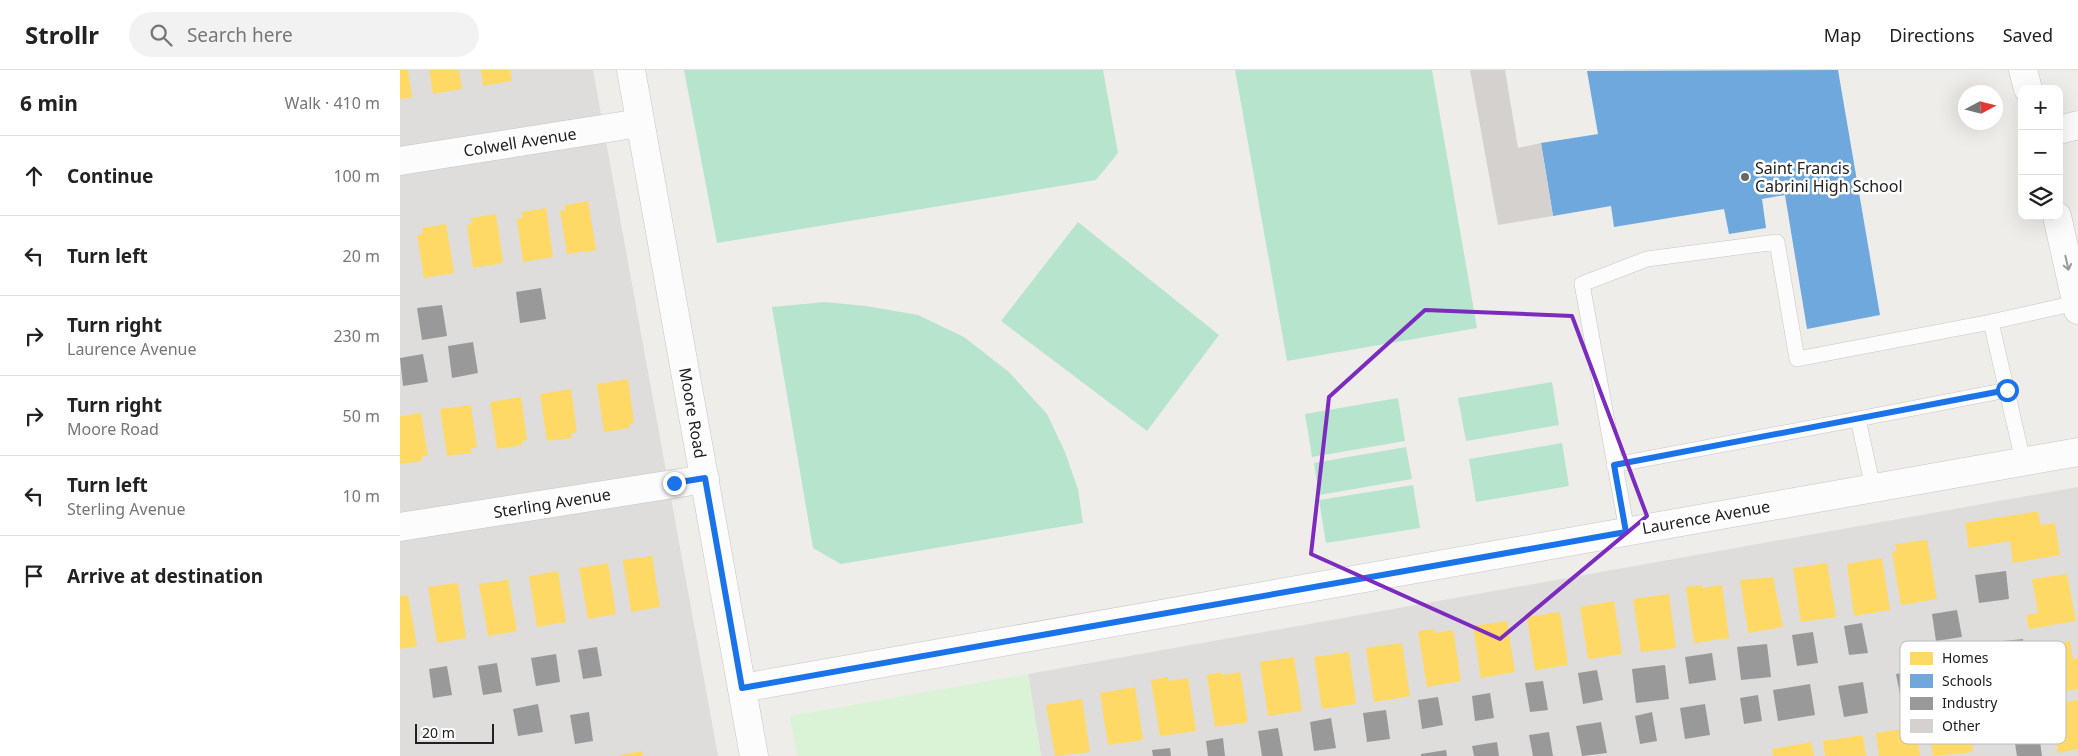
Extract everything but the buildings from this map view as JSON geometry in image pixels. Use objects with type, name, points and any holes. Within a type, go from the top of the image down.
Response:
[{"type":"street","name":"Moore Road","points":[[631,70],[754,756]]},
{"type":"street","points":[[2023,70],[2027,85]]},
{"type":"street","name":"Colwell Avenue","points":[[400,161],[640,123]]},
{"type":"street","points":[[2063,129],[2078,125]]},
{"type":"street","points":[[2058,220],[2077,306]]},
{"type":"street","name":"Laurence Avenue","points":[[742,688],[2078,452]]},
{"type":"street","name":"Sterling Avenue","points":[[400,527],[705,478]]},
{"type":"lane","points":[[1626,532],[1582,284],[1647,260],[1777,242],[1797,359],[2077,306]]},
{"type":"lane","points":[[1991,322],[2022,461]]},
{"type":"lane","points":[[1614,465],[2007,390]]},
{"type":"lane","points":[[1858,419],[1873,488]]},
{"type":"highlighted area","points":[[1425,310],[1572,316],[1647,516],[1500,639],[1311,554],[1329,397]]},
{"type":"shaded area","points":[[400,70],[593,70],[718,756],[400,756]]},
{"type":"shaded area","points":[[2078,487],[2078,756],[1041,756],[1028,674]]},
{"type":"green space","points":[[684,70],[1103,70],[1118,153],[1096,180],[717,243]]},
{"type":"green space","points":[[1235,70],[1432,70],[1477,328],[1287,361]]},
{"type":"green space","points":[[1078,222],[1219,335],[1147,431],[1001,321]]},
{"type":"green space","points":[[825,302],[866,306],[918,315],[964,337],[1009,372],[1047,414],[1065,452],[1078,489],[1083,523],[841,564],[813,548],[772,307]]},
{"type":"green space","points":[[1552,382],[1559,425],[1466,441],[1458,398]]},
{"type":"green space","points":[[1398,398],[1405,441],[1312,457],[1305,414]]},
{"type":"green space","points":[[1562,443],[1569,486],[1476,502],[1469,459]]},
{"type":"green space","points":[[1406,447],[1412,479],[1319,495],[1314,463]]},
{"type":"green space","points":[[1413,485],[1420,528],[1326,543],[1319,500]]},
{"type":"green space","points":[[1028,674],[1041,756],[797,756],[790,716]]},
{"type":"place","name":"Saint Francis Cabrini High School","points":[[1745,177]]},
{"type":"route","points":[[674,483],[705,478],[742,688],[1626,532],[1614,465],[2007,390]]}]
